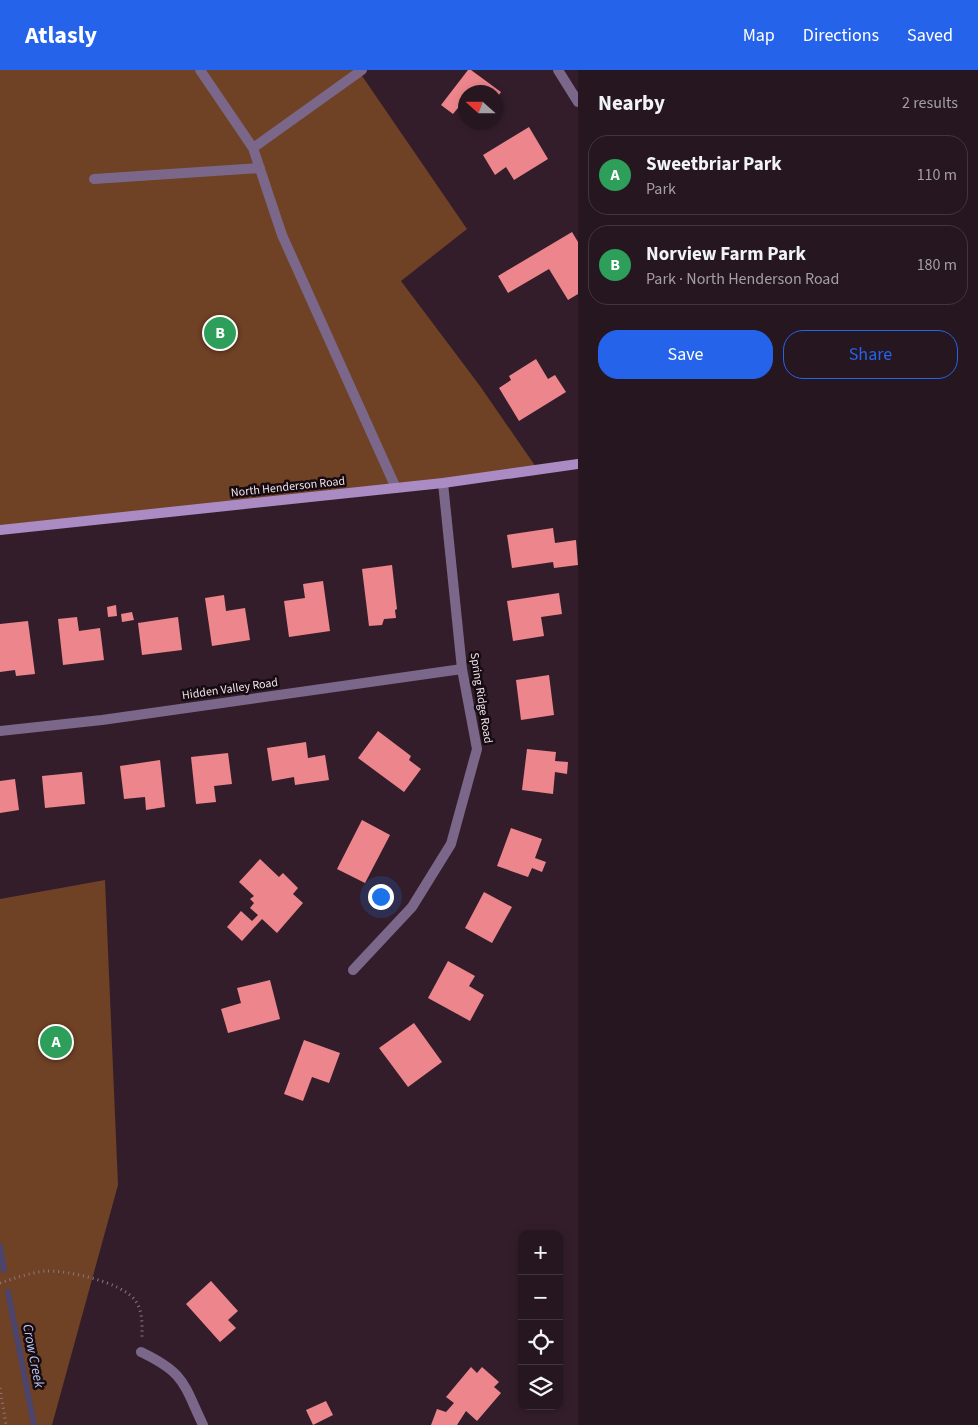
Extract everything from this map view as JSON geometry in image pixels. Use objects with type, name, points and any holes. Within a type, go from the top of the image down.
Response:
[{"type":"street","points":[[200,70],[253,148],[282,235],[396,488]]},
{"type":"street","points":[[253,148],[362,70]]},
{"type":"street","points":[[558,70],[578,102]]},
{"type":"street","points":[[94,179],[260,168]]},
{"type":"street","name":"North Henderson Road","points":[[0,530],[442,483],[578,464]]},
{"type":"street","name":"Spring Ridge Road","points":[[353,970],[412,907],[451,844],[477,749],[462,669],[442,483]]},
{"type":"street","name":"Hidden Valley Road","points":[[0,730],[102,720],[462,669]]},
{"type":"street","points":[[140,1352],[172,1368],[182,1380],[203,1425]]},
{"type":"path","points":[[0,1283],[45,1271],[79,1273],[113,1286],[134,1299],[143,1318],[140,1352]]},
{"type":"path","points":[[0,1388],[6,1425]]},
{"type":"shaded area","points":[[0,70],[358,70],[467,229],[401,281],[480,386],[538,470],[0,529]]},
{"type":"shaded area","points":[[105,880],[118,1185],[52,1425],[0,1425],[0,899]]},
{"type":"building","points":[[468,70],[471,70],[491,85],[458,85],[458,108],[453,114],[441,105]]},
{"type":"building","points":[[529,127],[548,159],[514,180],[506,167],[495,175],[483,155]]},
{"type":"building","points":[[572,232],[578,242],[578,294],[568,300],[549,269],[508,293],[498,276]]},
{"type":"building","points":[[536,359],[548,379],[555,375],[566,392],[519,421],[499,388],[511,380],[509,376]]},
{"type":"building","points":[[553,528],[555,543],[576,540],[578,565],[554,568],[553,562],[512,568],[507,535]]},
{"type":"building","points":[[392,565],[397,609],[395,610],[396,618],[384,619],[382,625],[369,626],[362,569]]},
{"type":"building","points":[[323,581],[330,631],[289,637],[284,601],[305,598],[303,584]]},
{"type":"building","points":[[559,593],[562,614],[541,617],[544,636],[513,641],[507,601]]},
{"type":"building","points":[[224,595],[226,611],[245,608],[250,640],[212,646],[205,598]]},
{"type":"building","points":[[116,605],[117,616],[108,617],[107,607]]},
{"type":"building","points":[[132,612],[134,620],[122,622],[121,614]]},
{"type":"building","points":[[77,617],[79,631],[100,628],[104,660],[63,665],[58,619]]},
{"type":"building","points":[[178,617],[182,650],[142,655],[138,623]]},
{"type":"building","points":[[28,621],[35,674],[16,676],[15,670],[0,672],[0,624]]},
{"type":"building","points":[[549,675],[554,715],[521,720],[516,680]]},
{"type":"building","points":[[378,731],[411,756],[409,760],[421,769],[404,792],[358,758]]},
{"type":"building","points":[[306,742],[308,758],[325,755],[329,780],[295,785],[294,777],[272,781],[267,748]]},
{"type":"building","points":[[527,749],[556,752],[555,761],[568,762],[567,774],[555,772],[553,794],[522,790]]},
{"type":"building","points":[[228,753],[232,784],[214,786],[216,802],[196,804],[191,757]]},
{"type":"building","points":[[160,760],[165,807],[146,810],[145,797],[124,799],[120,766]]},
{"type":"building","points":[[82,772],[85,804],[45,808],[42,776]]},
{"type":"building","points":[[15,779],[19,810],[0,813],[0,781]]},
{"type":"building","points":[[362,820],[390,835],[365,883],[337,869]]},
{"type":"building","points":[[511,828],[542,839],[535,858],[546,862],[542,872],[532,868],[528,877],[497,866]]},
{"type":"building","points":[[260,859],[279,877],[283,873],[298,888],[293,894],[303,903],[277,933],[262,919],[242,941],[227,927],[241,911],[252,921],[258,915],[250,908],[254,903],[250,899],[254,896],[239,882]]},
{"type":"building","points":[[484,892],[512,907],[492,943],[465,928]]},
{"type":"building","points":[[448,961],[475,976],[469,986],[484,995],[470,1021],[428,998]]},
{"type":"building","points":[[270,980],[280,1019],[228,1033],[221,1009],[241,1003],[237,988]]},
{"type":"building","points":[[414,1023],[442,1062],[408,1087],[379,1048]]},
{"type":"building","points":[[304,1040],[340,1053],[329,1083],[312,1077],[303,1101],[284,1094]]},
{"type":"building","points":[[211,1281],[238,1311],[228,1320],[236,1328],[220,1342],[186,1304]]},
{"type":"building","points":[[471,1367],[477,1373],[482,1367],[499,1382],[494,1387],[501,1393],[477,1421],[466,1411],[457,1425],[431,1425],[437,1409],[446,1412],[454,1403],[446,1397]]},
{"type":"building","points":[[326,1401],[333,1415],[313,1425],[306,1410]]},
{"type":"waterway","name":"Crow Creek","points":[[0,1246],[4,1270]]},
{"type":"waterway","name":"Crow Creek","points":[[8,1292],[34,1425]]},
{"type":"place","name":"Norview Farm Park","points":[[220,333]]},
{"type":"place","name":"Sweetbriar Park","points":[[56,1042]]}]
